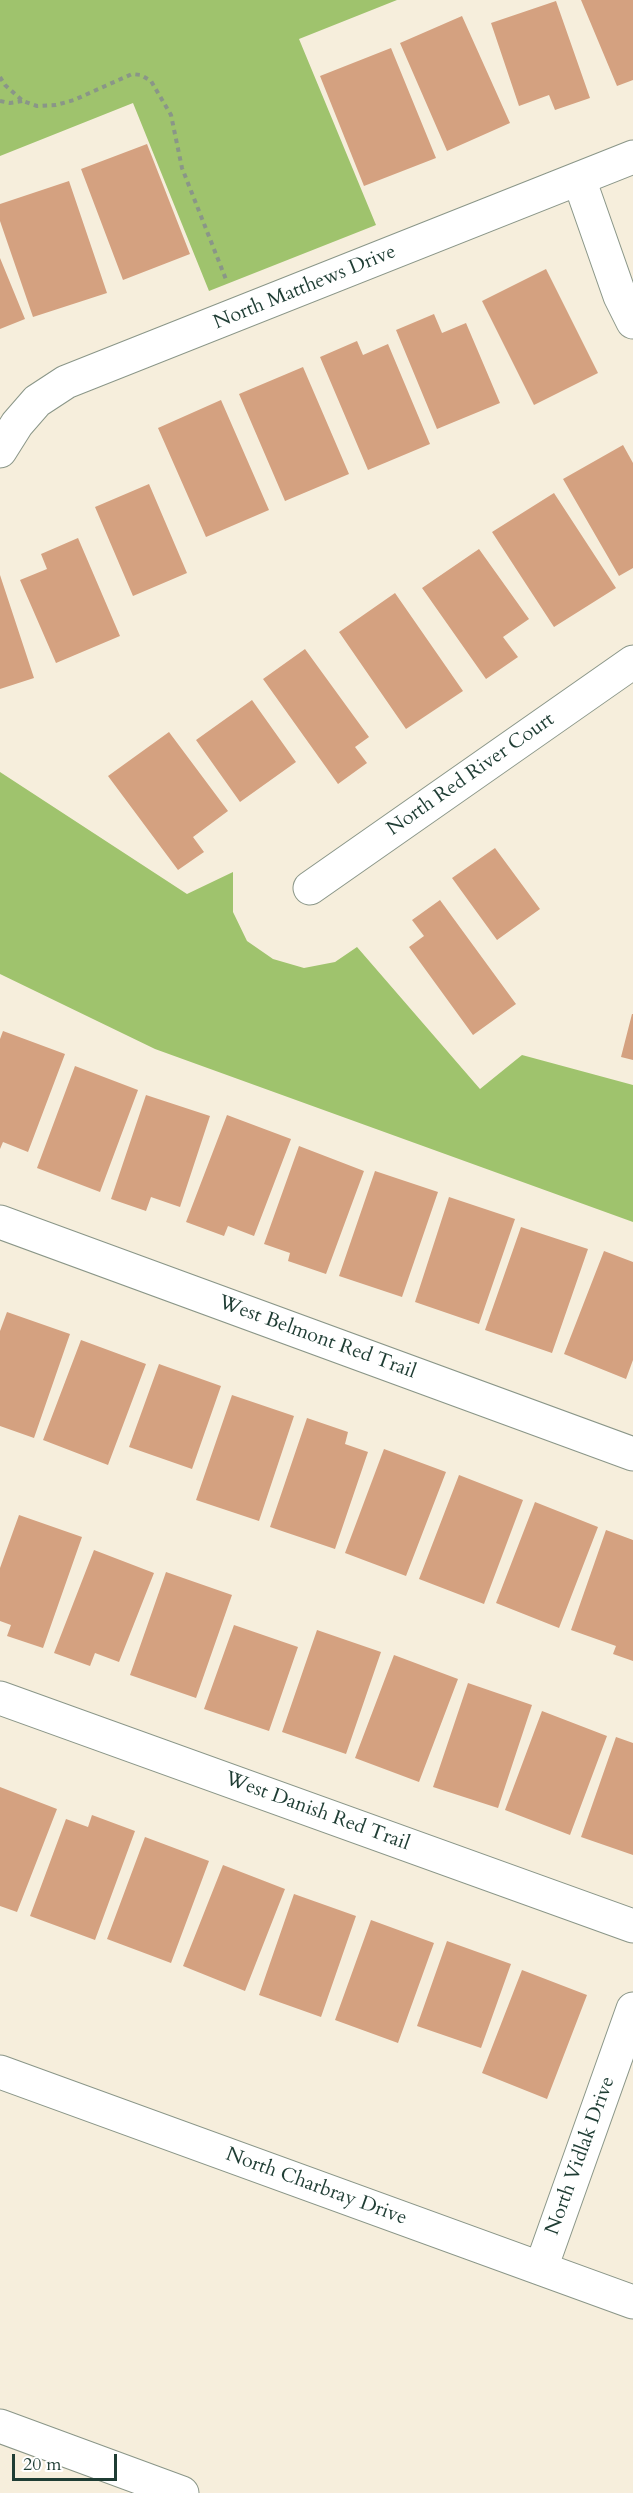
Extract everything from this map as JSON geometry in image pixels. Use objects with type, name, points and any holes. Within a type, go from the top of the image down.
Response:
[{"type":"street","name":"North Matthews Drive","points":[[0,451],[17,423],[38,401],[66,382],[633,157]]},
{"type":"street","points":[[579,179],[620,296],[633,322]]},
{"type":"street","name":"North Red River Court","points":[[310,888],[633,662]]},
{"type":"street","name":"West Belmont Red Trail","points":[[0,1222],[633,1454]]},
{"type":"street","name":"West Danish Red Trail","points":[[0,1698],[633,1926]]},
{"type":"street","name":"North Vidlak Drive","points":[[541,2268],[633,2009]]},
{"type":"street","name":"North Charbray Drive","points":[[0,2072],[633,2302]]},
{"type":"street","points":[[0,2426],[182,2493]]},
{"type":"path","points":[[0,101],[56,105],[74,100],[132,74],[141,75],[151,81],[171,114],[182,168],[231,291]]},
{"type":"path","points":[[0,77],[5,85],[23,101]]},
{"type":"green space","points":[[0,0],[397,0],[299,39],[376,225],[209,291],[133,103],[0,156]]},
{"type":"green space","points":[[0,772],[187,894],[233,872],[233,912],[247,941],[273,959],[304,968],[335,962],[357,947],[480,1089],[522,1055],[633,1085],[633,1222],[155,1049],[0,974]]},
{"type":"building","points":[[581,0],[633,0],[633,80],[617,86]]},
{"type":"building","points":[[556,1],[590,98],[555,110],[549,95],[519,106],[491,23]]},
{"type":"building","points":[[462,16],[510,123],[447,151],[400,43]]},
{"type":"building","points":[[391,48],[436,158],[364,186],[320,76]]},
{"type":"building","points":[[147,144],[190,254],[123,280],[81,169]]},
{"type":"building","points":[[69,181],[107,293],[33,317],[0,221],[0,204]]},
{"type":"building","points":[[0,258],[25,319],[0,329]]},
{"type":"building","points":[[546,269],[598,373],[534,405],[482,301]]},
{"type":"building","points":[[434,314],[442,333],[466,323],[500,403],[437,429],[396,330]]},
{"type":"building","points":[[357,341],[363,355],[388,344],[430,444],[368,470],[320,357]]},
{"type":"building","points":[[303,367],[349,474],[285,501],[239,394]]},
{"type":"building","points":[[221,400],[269,510],[206,537],[158,428]]},
{"type":"building","points":[[623,445],[633,463],[633,568],[619,576],[563,479]]},
{"type":"building","points":[[149,484],[187,573],[133,596],[95,507]]},
{"type":"building","points":[[554,493],[616,588],[554,627],[492,532]]},
{"type":"building","points":[[78,538],[120,636],[56,663],[20,580],[47,569],[41,554]]},
{"type":"building","points":[[479,549],[529,619],[503,637],[518,657],[486,679],[422,588]]},
{"type":"building","points":[[0,575],[34,678],[0,689]]},
{"type":"building","points":[[395,593],[463,691],[406,729],[339,632]]},
{"type":"building","points":[[305,649],[369,737],[355,747],[367,763],[338,784],[263,679]]},
{"type":"building","points":[[252,700],[296,762],[240,802],[196,740]]},
{"type":"building","points":[[169,732],[228,811],[193,837],[204,852],[178,870],[108,776]]},
{"type":"building","points":[[495,848],[540,909],[497,940],[452,878]]},
{"type":"building","points":[[440,900],[516,1004],[473,1035],[409,947],[424,936],[412,920]]},
{"type":"building","points":[[633,1014],[633,1060],[621,1057]]},
{"type":"building","points":[[3,1031],[65,1054],[28,1152],[3,1142],[0,1149],[0,1039]]},
{"type":"building","points":[[75,1066],[138,1090],[100,1192],[37,1168]]},
{"type":"building","points":[[146,1095],[210,1116],[180,1207],[151,1197],[146,1211],[111,1199]]},
{"type":"building","points":[[227,1115],[291,1139],[254,1236],[228,1226],[224,1236],[186,1222]]},
{"type":"building","points":[[299,1146],[364,1171],[326,1274],[288,1261],[290,1253],[264,1244]]},
{"type":"building","points":[[375,1171],[438,1192],[402,1297],[339,1276]]},
{"type":"building","points":[[449,1197],[515,1219],[479,1324],[415,1302]]},
{"type":"building","points":[[521,1227],[588,1249],[552,1353],[485,1330]]},
{"type":"building","points":[[604,1251],[633,1262],[633,1360],[626,1379],[564,1354]]},
{"type":"building","points":[[7,1312],[70,1334],[34,1438],[0,1426],[0,1331]]},
{"type":"building","points":[[81,1340],[146,1364],[108,1465],[43,1440]]},
{"type":"building","points":[[159,1364],[221,1386],[192,1469],[129,1447]]},
{"type":"building","points":[[232,1395],[294,1416],[259,1521],[196,1500]]},
{"type":"building","points":[[307,1418],[348,1432],[345,1444],[368,1452],[335,1549],[270,1527]]},
{"type":"building","points":[[384,1449],[446,1472],[406,1576],[345,1553]]},
{"type":"building","points":[[459,1475],[523,1500],[484,1604],[419,1579]]},
{"type":"building","points":[[535,1502],[598,1527],[559,1628],[496,1603]]},
{"type":"building","points":[[19,1515],[82,1537],[43,1648],[7,1636],[11,1625],[0,1621],[0,1568]]},
{"type":"building","points":[[606,1530],[633,1540],[633,1661],[613,1654],[616,1646],[571,1630]]},
{"type":"building","points":[[94,1550],[154,1573],[119,1662],[95,1653],[90,1666],[54,1653]]},
{"type":"building","points":[[166,1572],[232,1595],[196,1698],[130,1675]]},
{"type":"building","points":[[234,1625],[298,1647],[269,1731],[204,1709]]},
{"type":"building","points":[[317,1630],[381,1652],[346,1754],[282,1732]]},
{"type":"building","points":[[394,1655],[458,1679],[419,1782],[355,1758]]},
{"type":"building","points":[[468,1683],[532,1705],[498,1808],[433,1787]]},
{"type":"building","points":[[542,1711],[607,1736],[570,1835],[505,1810]]},
{"type":"building","points":[[616,1737],[633,1743],[633,1855],[581,1837]]},
{"type":"building","points":[[0,1787],[57,1809],[17,1912],[0,1906]]},
{"type":"building","points":[[92,1815],[135,1831],[95,1940],[30,1916],[66,1819],[88,1827]]},
{"type":"building","points":[[145,1837],[209,1861],[171,1963],[107,1939]]},
{"type":"building","points":[[223,1865],[285,1889],[245,1991],[183,1966]]},
{"type":"building","points":[[294,1894],[356,1916],[321,2017],[259,1995]]},
{"type":"building","points":[[371,1920],[434,1943],[398,2043],[335,2020]]},
{"type":"building","points":[[447,1941],[511,1964],[481,2048],[417,2026]]},
{"type":"building","points":[[522,1970],[587,1995],[547,2099],[482,2073]]}]
